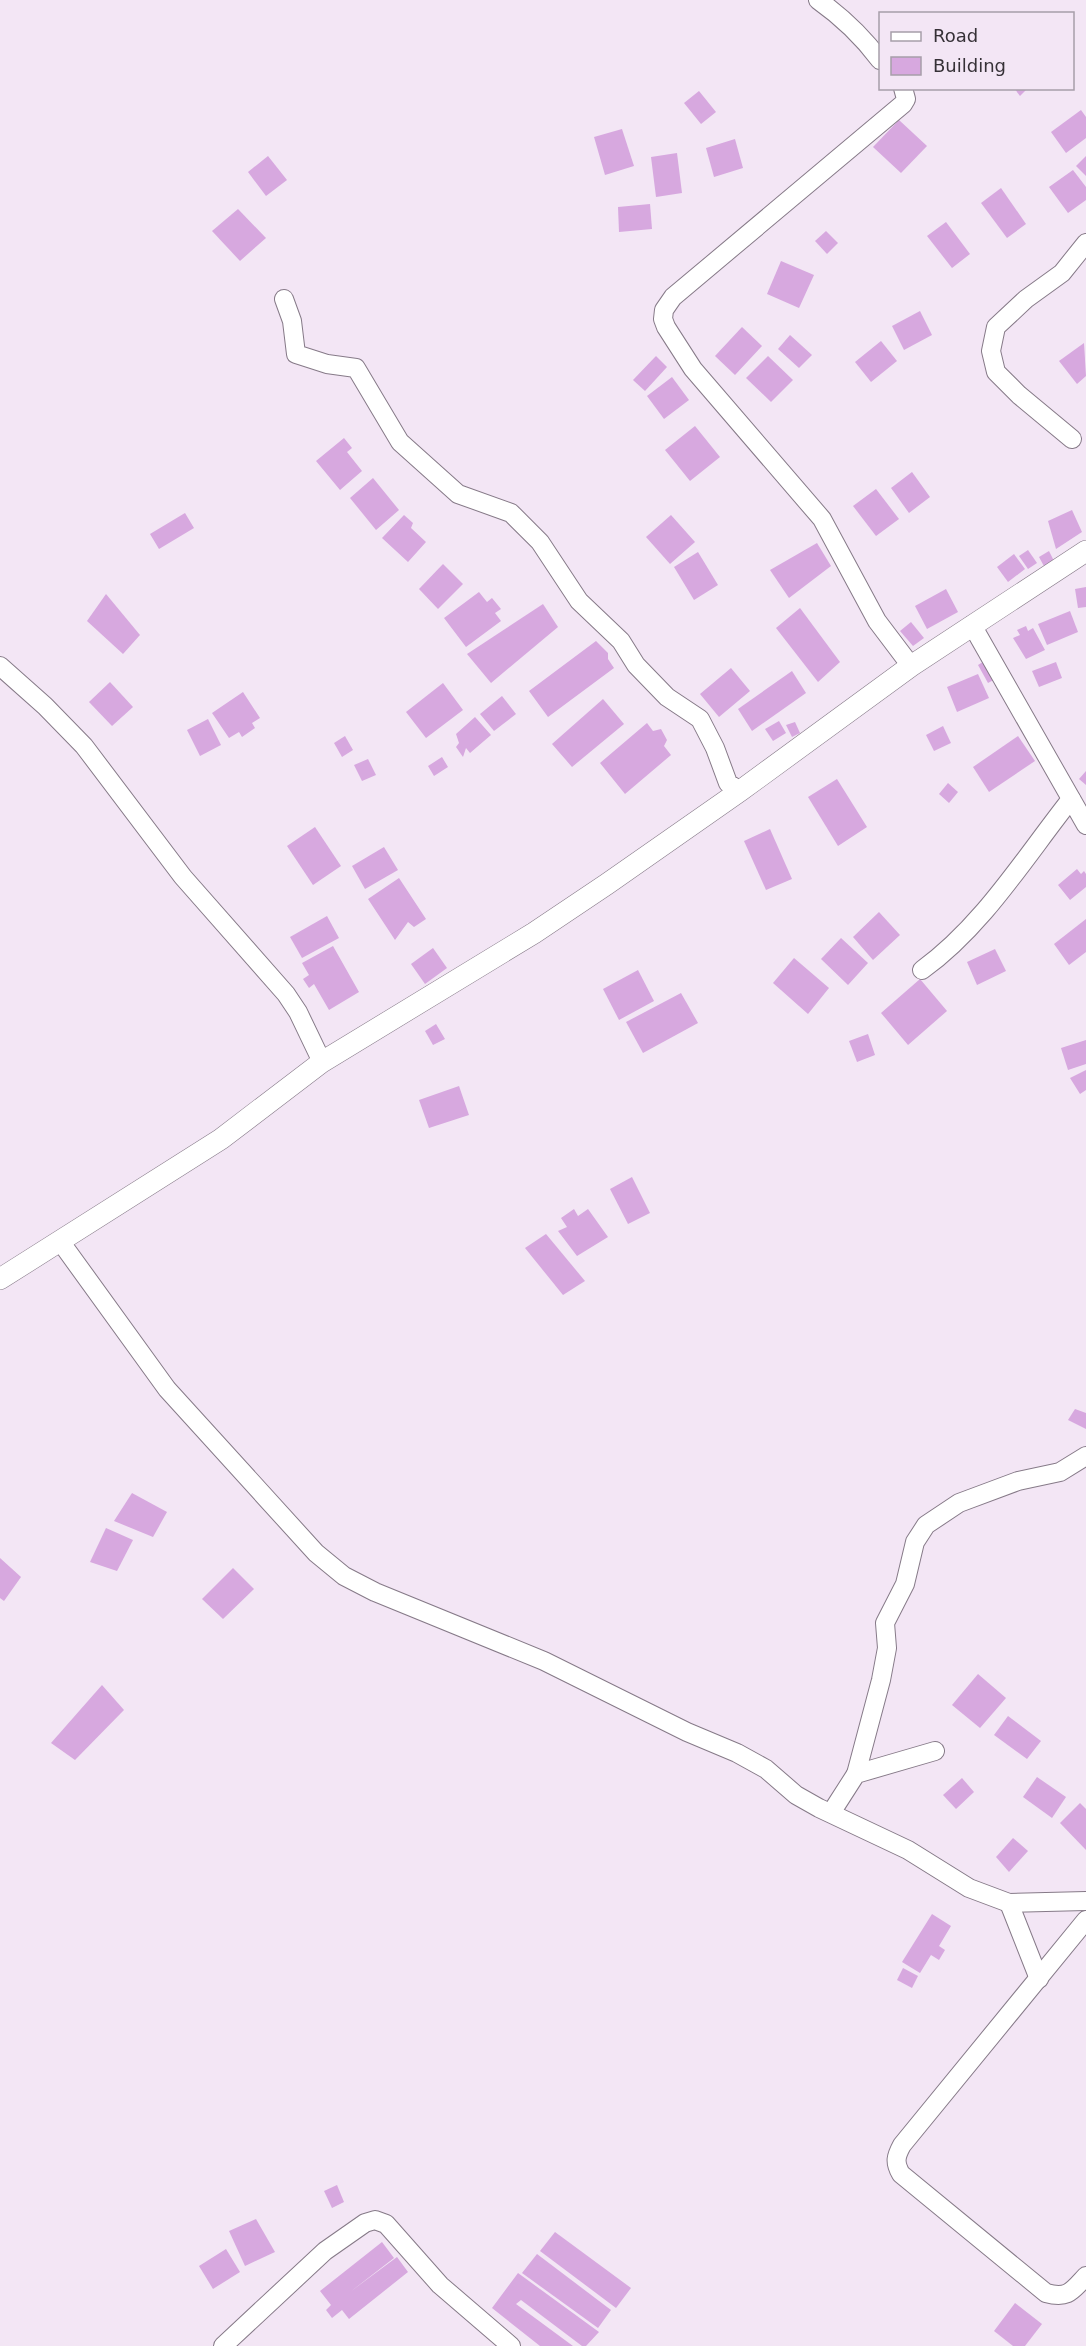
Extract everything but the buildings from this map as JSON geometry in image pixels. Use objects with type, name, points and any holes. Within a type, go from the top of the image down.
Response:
[{"type":"street","points":[[818,0],[840,16],[879,59]]},
{"type":"street","points":[[904,90],[906,99],[903,104],[673,297],[664,310],[663,319],[693,369],[822,519],[877,621],[911,666]]},
{"type":"street","points":[[1072,438],[1019,395],[996,372],[991,351],[996,327],[1026,299],[1062,273],[1086,243]]},
{"type":"street","points":[[284,299],[292,321],[296,354],[327,364],[356,368],[400,442],[458,494],[511,513],[540,542],[579,601],[621,641],[636,665],[667,697],[700,719],[715,748],[728,783],[740,791]]},
{"type":"street","points":[[0,1279],[221,1139],[322,1062],[534,933],[607,884],[740,791],[911,666],[1086,550]]},
{"type":"street","points":[[972,626],[1086,825]]},
{"type":"street","points":[[0,666],[45,706],[84,746],[183,878],[286,993],[298,1012],[322,1062]]},
{"type":"street","points":[[922,970],[937,959],[998,895],[1071,799]]},
{"type":"street","points":[[60,1241],[167,1389],[316,1553],[344,1576],[375,1592],[544,1661],[687,1732],[737,1753],[766,1769],[796,1795],[908,1850],[969,1888],[1009,1903],[1086,1901]]},
{"type":"street","points":[[831,1814],[856,1774],[881,1680],[887,1648],[885,1623],[905,1584],[915,1542],[926,1524],[959,1503],[1018,1481],[1060,1472],[1086,1456]]},
{"type":"street","points":[[856,1774],[935,1751]]},
{"type":"street","points":[[1009,1903],[1039,1979]]},
{"type":"street","points":[[1086,1920],[902,2145],[896,2155],[895,2164],[901,2174],[1046,2293],[1065,2295],[1071,2292],[1086,2276]]},
{"type":"street","points":[[223,2346],[325,2251],[365,2223],[375,2220],[386,2224],[440,2285],[511,2346]]}]
